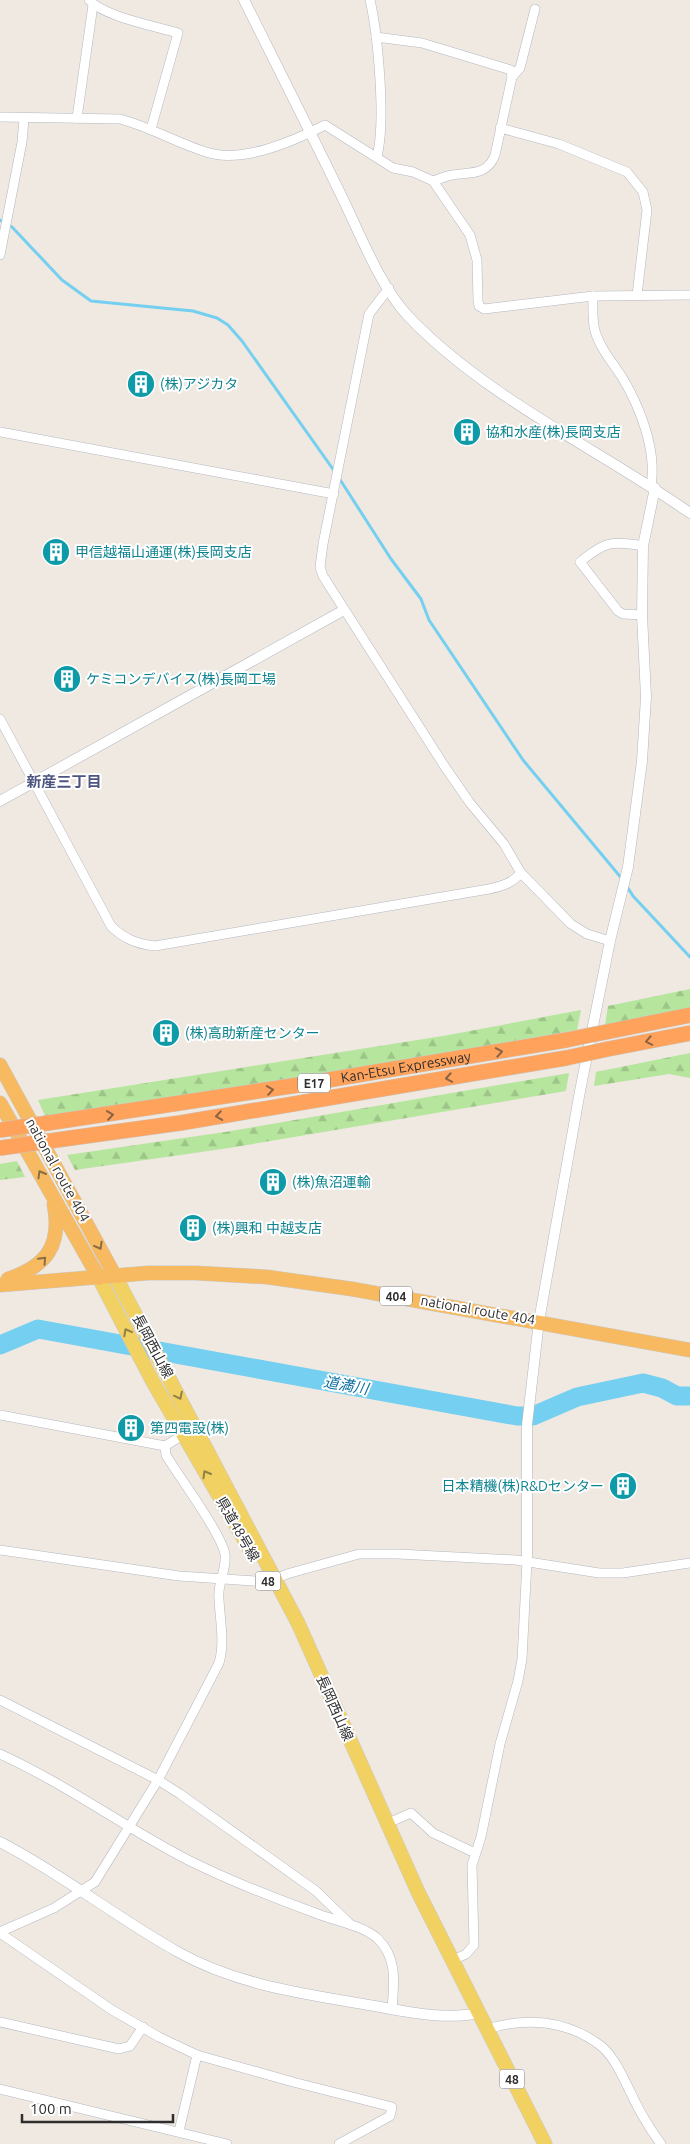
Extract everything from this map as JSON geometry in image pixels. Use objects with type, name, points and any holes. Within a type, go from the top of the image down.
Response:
[{"type":"highway","name":"Kan-Etsu Expressway","points":[[0,1130],[298,1086],[566,1040],[690,1015]]},
{"type":"highway","name":"Kan-Etsu Expressway","points":[[0,1148],[190,1121],[566,1058],[690,1033]]},
{"type":"highway","name":"national route 404","points":[[0,1065],[116,1276]]},
{"type":"highway","name":"national route 404","points":[[0,1103],[99,1278]]},
{"type":"highway","points":[[0,1283],[31,1270],[50,1252],[56,1234],[57,1219],[51,1192]]},
{"type":"highway","name":"national route 404","points":[[0,1283],[196,1273],[310,1282],[538,1321],[690,1350]]},
{"type":"main road","name":"長岡西山線","points":[[116,1276],[272,1581],[298,1623],[386,1824],[418,1892],[545,2144]]},
{"type":"main road","name":"県道48号線","points":[[99,1278],[183,1435],[272,1581],[320,1686],[379,1824],[418,1892]]},
{"type":"street","points":[[244,0],[372,261],[407,314],[453,357],[526,409],[653,487],[690,513]]},
{"type":"street","points":[[370,0],[376,37],[380,112],[380,145],[377,156]]},
{"type":"street","points":[[77,118],[91,2],[115,14],[178,33],[151,129]]},
{"type":"street","points":[[512,77],[520,68],[535,9]]},
{"type":"street","points":[[376,37],[422,43],[511,70],[512,77],[492,162],[485,170],[477,173],[450,175],[433,181]]},
{"type":"street","points":[[0,117],[24,119],[120,119],[151,129],[208,153],[227,155],[265,149],[310,133],[324,125],[377,156],[393,168],[413,172],[433,181],[470,235],[477,260],[479,306],[490,310],[593,296],[690,295]]},
{"type":"street","points":[[0,258],[22,142],[24,119]]},
{"type":"street","points":[[500,128],[583,153],[627,172],[635,180],[646,200],[647,210],[637,295]]},
{"type":"street","points":[[389,288],[369,314],[334,494],[322,544],[320,567],[322,576],[445,767],[470,803],[504,844],[521,873],[571,924],[587,934],[610,941]]},
{"type":"street","points":[[453,1960],[466,1954],[474,1945],[472,1864],[485,1818],[500,1744],[520,1674],[527,1596],[527,1425],[538,1321],[610,941],[628,867],[642,761],[646,697],[642,615],[643,546],[653,487],[652,466],[642,423],[633,397],[598,337],[593,320],[593,296]]},
{"type":"street","points":[[0,432],[334,494]]},
{"type":"street","points":[[642,615],[623,614],[618,611],[580,562],[593,551],[609,544],[619,542],[643,546]]},
{"type":"street","points":[[0,801],[344,610]]},
{"type":"street","points":[[0,719],[111,926],[120,936],[142,945],[155,946],[489,889],[515,880],[521,873]]},
{"type":"street","points":[[0,1414],[165,1446],[183,1435]]},
{"type":"street","points":[[0,1933],[54,1908],[84,1891],[95,1882],[158,1780],[219,1663],[223,1650],[218,1589],[225,1563],[222,1547],[166,1455],[165,1446]]},
{"type":"street","points":[[0,1550],[220,1580],[272,1581],[287,1574],[359,1554],[398,1554],[527,1561],[600,1574],[623,1573],[690,1563]]},
{"type":"street","points":[[0,1700],[158,1780],[316,1891],[350,1924]]},
{"type":"street","points":[[0,1754],[55,1782],[188,1860],[262,1893],[350,1924],[376,1937],[390,1956],[394,1975],[392,2009]]},
{"type":"street","points":[[386,1824],[411,1813],[434,1834],[475,1853]]},
{"type":"street","points":[[0,1842],[84,1891],[179,1953],[246,1981],[273,1988],[450,2017],[479,2013]]},
{"type":"street","points":[[0,1933],[81,1990],[143,2027],[197,2055],[293,2082],[392,2106],[390,2116],[339,2144]]},
{"type":"street","points":[[0,2022],[119,2049],[130,2046],[143,2027]]},
{"type":"street","points":[[488,2029],[507,2024],[536,2022],[558,2025],[582,2033],[602,2046],[611,2058],[644,2119],[661,2144]]},
{"type":"street","points":[[179,2131],[197,2055]]},
{"type":"street","points":[[0,2089],[227,2144]]},
{"type":"green space","points":[[690,989],[690,1009],[605,1025],[608,1006]]},
{"type":"green space","points":[[581,1010],[577,1030],[378,1064],[45,1116],[38,1100],[443,1036]]},
{"type":"green space","points":[[690,1053],[690,1078],[669,1074],[594,1086],[596,1072]]},
{"type":"green space","points":[[569,1073],[566,1091],[229,1148],[75,1170],[67,1155],[225,1132]]},
{"type":"green space","points":[[17,1161],[25,1177],[0,1180],[0,1164]]},
{"type":"waterway","points":[[0,220],[12,227],[62,280],[91,301],[193,311],[217,318],[228,325],[242,341],[335,472]]},
{"type":"waterway","points":[[339,478],[391,559],[421,599],[429,620],[523,760],[623,880]]},
{"type":"waterway","points":[[626,885],[633,896],[690,957]]},
{"type":"waterway","name":"道満川","points":[[0,1345],[38,1329],[517,1416],[533,1416],[577,1397],[643,1383],[662,1388],[677,1396],[690,1396]]},
{"type":"place","name":"(株)アジカタ","points":[[141,384]]},
{"type":"place","name":"協和水産(株)長岡支店","points":[[467,432]]},
{"type":"place","name":"甲信越福山通運(株)長岡支店","points":[[56,552]]},
{"type":"place","name":"ケミコンデバイス(株)長岡工場","points":[[67,679]]},
{"type":"place","name":"(株)高助新産センター","points":[[166,1033]]},
{"type":"place","name":"(株)魚沼運輸","points":[[273,1182]]},
{"type":"place","name":"(株)興和 中越支店","points":[[193,1228]]},
{"type":"place","name":"第四電設(株)","points":[[131,1428]]},
{"type":"place","name":"日本精機(株)R&Dセンター","points":[[623,1486]]},
{"type":"district","name":"新産三丁目","points":[[64,781]]}]
